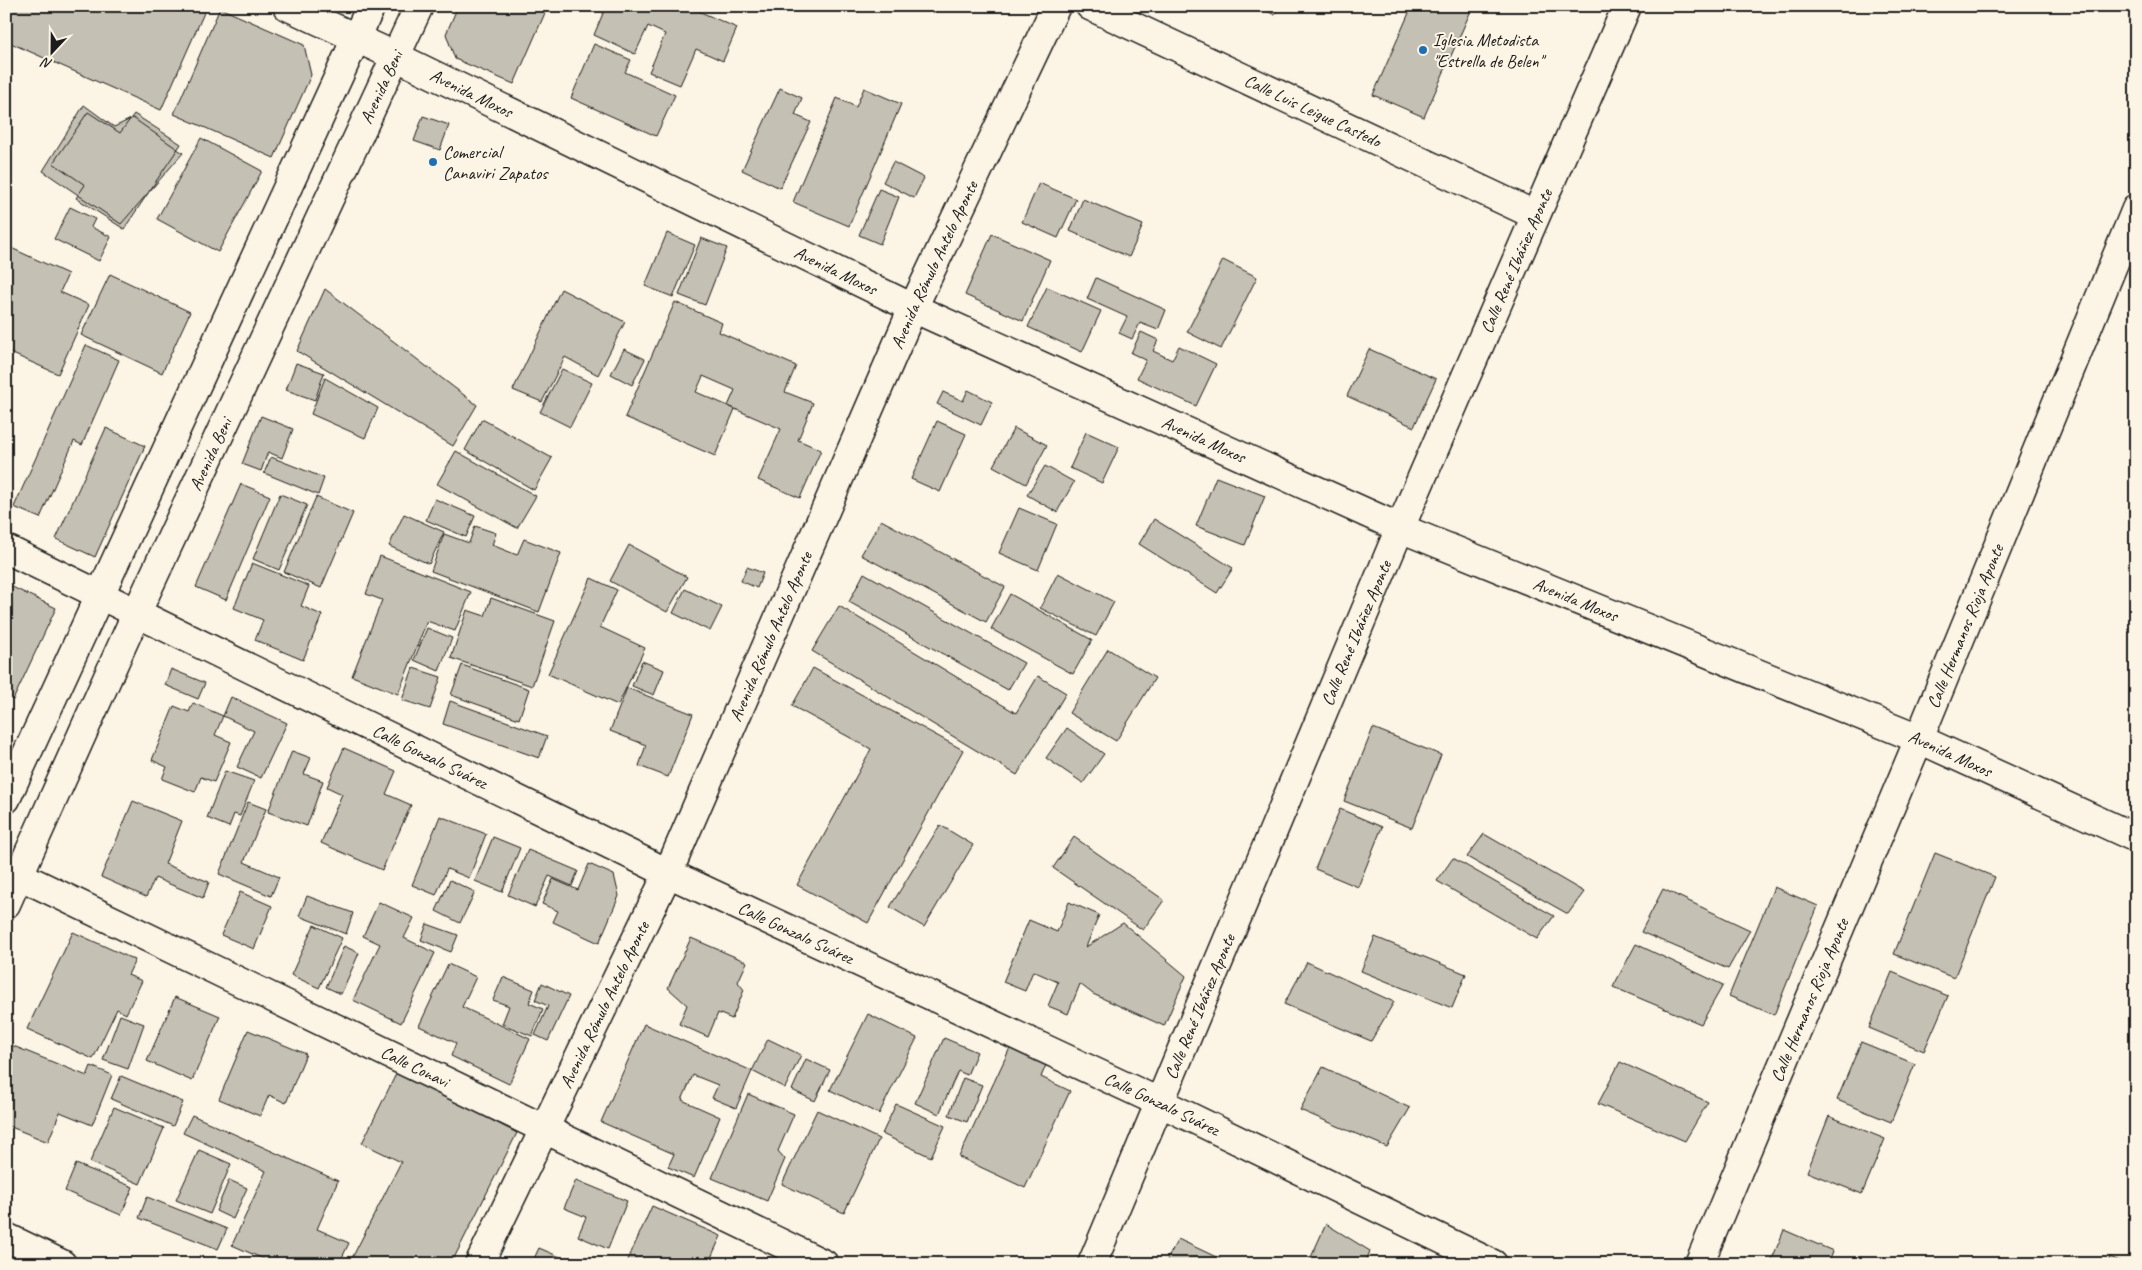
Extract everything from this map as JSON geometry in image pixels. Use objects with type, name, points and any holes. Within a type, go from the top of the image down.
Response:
[{"type":"street","name":"Avenida Moxos","points":[[287,6],[395,56],[913,308],[1400,528],[1919,739],[2136,838]]},
{"type":"street","points":[[6,799],[371,6]]},
{"type":"street","name":"Avenida Beni","points":[[6,904],[13,872],[137,612],[419,6]]},
{"type":"street","name":"Avenida Rómulo Antelo Aponte","points":[[479,1264],[668,873],[913,308],[1056,6]]},
{"type":"street","name":"Calle Luis Leigue Castedo","points":[[1090,6],[1535,215]]},
{"type":"street","name":"Calle René Ibáñez Aponte","points":[[1092,1264],[1400,528],[1627,6]]},
{"type":"street","name":"Calle Hermanos Rioja Aponte","points":[[1698,1264],[1919,739],[2136,209]]},
{"type":"street","name":"Calle Gonzalo Suárez","points":[[6,549],[668,873],[1161,1102],[1493,1264]]},
{"type":"street","name":"Calle Conavi","points":[[13,872],[824,1264]]},
{"type":"street","points":[[6,1237],[62,1264]]},
{"type":"building","points":[[13,6],[207,6],[161,110],[6,41],[6,21]]},
{"type":"building","points":[[458,6],[548,6],[514,84],[455,59],[446,34]]},
{"type":"building","points":[[606,6],[687,6],[737,28],[723,61],[696,49],[680,85],[649,72],[665,34],[648,26],[635,54],[594,35]]},
{"type":"building","points":[[1256,6],[1278,6],[1275,15]]},
{"type":"building","name":"Iglesia Metodista \"Estrella de Belen\"","points":[[1412,6],[1473,6],[1424,117],[1373,95]]},
{"type":"building","points":[[220,8],[304,45],[311,75],[274,158],[174,114]]},
{"type":"building","points":[[594,44],[631,60],[625,72],[675,95],[656,136],[571,98]]},
{"type":"building","points":[[780,88],[802,98],[795,115],[811,122],[780,188],[742,170]]},
{"type":"building","points":[[864,88],[901,104],[849,226],[793,202],[837,98],[856,107]]},
{"type":"building","points":[[84,105],[114,127],[133,118],[183,153],[121,224],[43,171]]},
{"type":"building","points":[[88,112],[120,133],[134,114],[181,144],[124,229],[76,198],[85,185],[53,163]]},
{"type":"building","points":[[423,116],[449,125],[440,150],[414,141]]},
{"type":"building","points":[[201,138],[262,171],[218,252],[157,219]]},
{"type":"building","points":[[893,162],[924,178],[914,198],[883,182]]},
{"type":"building","points":[[1039,183],[1076,199],[1058,238],[1022,222]]},
{"type":"building","points":[[879,189],[899,197],[880,244],[859,235]]},
{"type":"building","points":[[1083,199],[1143,225],[1129,257],[1070,231]]},
{"type":"building","points":[[70,207],[95,219],[91,227],[111,237],[99,261],[54,239]]},
{"type":"building","points":[[667,233],[695,245],[673,297],[645,286]]},
{"type":"building","points":[[992,234],[1050,260],[1023,321],[965,295]]},
{"type":"building","points":[[701,238],[727,248],[705,305],[679,295]]},
{"type":"building","points":[[9,247],[68,274],[60,292],[89,305],[58,374],[6,351],[6,253]]},
{"type":"building","points":[[1223,260],[1257,277],[1221,349],[1187,332]]},
{"type":"building","points":[[110,274],[190,312],[162,373],[81,335]]},
{"type":"building","points":[[1096,278],[1166,310],[1158,330],[1140,323],[1132,339],[1119,333],[1127,317],[1087,299]]},
{"type":"building","points":[[1047,287],[1101,311],[1082,352],[1028,327]]},
{"type":"building","points":[[325,289],[477,405],[453,446],[297,351]]},
{"type":"building","points":[[561,289],[625,322],[598,375],[565,357],[542,402],[513,390]]},
{"type":"building","points":[[675,302],[722,323],[719,332],[796,366],[785,392],[813,403],[798,440],[821,450],[800,498],[758,480],[781,429],[735,409],[715,456],[625,417]],"holes":[[[703,376],[735,390],[728,406],[696,392]]]},
{"type":"building","points":[[1141,332],[1158,340],[1153,351],[1172,360],[1179,346],[1216,364],[1196,406],[1137,378],[1146,360],[1131,353]]},
{"type":"building","points":[[86,345],[119,360],[82,445],[74,441],[40,518],[14,507]]},
{"type":"building","points":[[624,349],[645,359],[632,385],[611,374]]},
{"type":"building","points":[[1369,349],[1436,379],[1414,427],[1347,396]]},
{"type":"building","points":[[296,363],[324,373],[315,400],[286,390]]},
{"type":"building","points":[[562,369],[592,383],[570,427],[540,412]]},
{"type":"building","points":[[325,378],[378,408],[365,438],[311,414]]},
{"type":"building","points":[[968,390],[992,402],[981,425],[937,404],[943,392],[963,401]]},
{"type":"building","points":[[261,416],[293,429],[282,458],[268,452],[261,471],[242,464]]},
{"type":"building","points":[[482,419],[552,458],[534,490],[465,450]]},
{"type":"building","points":[[937,421],[966,434],[940,492],[911,479]]},
{"type":"building","points":[[106,428],[145,446],[95,557],[56,539]]},
{"type":"building","points":[[1014,428],[1047,445],[1026,484],[993,466]]},
{"type":"building","points":[[1086,432],[1119,447],[1102,483],[1070,468]]},
{"type":"building","points":[[456,451],[536,496],[517,528],[437,484]]},
{"type":"building","points":[[271,457],[324,478],[318,495],[264,473]]},
{"type":"building","points":[[1045,466],[1074,482],[1057,512],[1027,495]]},
{"type":"building","points":[[1216,477],[1265,496],[1245,545],[1196,526]]},
{"type":"building","points":[[241,484],[270,496],[226,600],[196,587]]},
{"type":"building","points":[[280,494],[307,505],[279,570],[253,559]]},
{"type":"building","points":[[316,497],[353,513],[321,588],[284,572]]},
{"type":"building","points":[[435,499],[475,516],[466,537],[426,520]]},
{"type":"building","points":[[1019,508],[1057,524],[1038,570],[999,553]]},
{"type":"building","points":[[404,514],[444,532],[429,564],[389,546]]},
{"type":"building","points":[[1154,519],[1233,568],[1217,593],[1139,544]]},
{"type":"building","points":[[881,520],[1005,587],[986,622],[861,555]]},
{"type":"building","points":[[475,526],[496,533],[492,545],[517,555],[524,539],[561,553],[539,612],[431,571],[444,534],[469,543]]},
{"type":"building","points":[[629,545],[687,577],[667,612],[610,581]]},
{"type":"building","points":[[380,556],[471,592],[455,631],[427,621],[398,694],[352,676],[382,600],[366,594]]},
{"type":"building","points":[[252,563],[309,586],[301,606],[322,615],[303,660],[255,640],[263,620],[234,608]]},
{"type":"building","points":[[747,567],[763,573],[757,588],[741,581]]},
{"type":"building","points":[[864,573],[1024,663],[1008,690],[849,602]]},
{"type":"building","points":[[1058,573],[1114,602],[1096,636],[1040,608]]},
{"type":"building","points":[[591,578],[617,590],[600,627],[645,648],[618,705],[548,674]]},
{"type":"building","points":[[6,584],[56,608],[13,700],[6,697]]},
{"type":"building","points":[[685,589],[722,607],[710,631],[673,613]]},
{"type":"building","points":[[1010,594],[1092,640],[1073,674],[991,629]]},
{"type":"building","points":[[491,598],[555,621],[532,686],[451,658],[467,610],[485,616]]},
{"type":"building","points":[[839,606],[1016,713],[1038,676],[1066,693],[1017,775],[812,651]]},
{"type":"building","points":[[427,628],[452,638],[439,671],[414,660]]},
{"type":"building","points":[[1108,649],[1155,678],[1116,741],[1069,713]]},
{"type":"building","points":[[642,661],[664,670],[654,695],[632,686]]},
{"type":"building","points":[[462,665],[529,689],[519,719],[451,695]]},
{"type":"building","points":[[413,668],[441,677],[430,709],[402,700]]},
{"type":"building","points":[[813,668],[963,750],[868,923],[797,885],[871,749],[792,706]]},
{"type":"building","points":[[171,669],[205,683],[198,699],[165,685]]},
{"type":"building","points":[[627,688],[693,714],[668,777],[639,766],[646,745],[610,731]]},
{"type":"building","points":[[231,697],[287,723],[261,778],[237,767],[254,731],[223,716]]},
{"type":"building","points":[[450,701],[547,736],[539,758],[443,724]]},
{"type":"building","points":[[193,703],[223,716],[215,735],[231,742],[214,782],[201,777],[195,792],[162,779],[167,767],[152,760],[174,706],[189,712]]},
{"type":"building","points":[[1067,728],[1104,754],[1083,783],[1046,758]]},
{"type":"building","points":[[1373,728],[1441,755],[1412,828],[1344,801]]},
{"type":"building","points":[[344,748],[396,771],[386,794],[411,805],[382,870],[321,843],[342,794],[327,787]]},
{"type":"building","points":[[292,751],[311,758],[304,774],[323,781],[307,826],[268,812]]},
{"type":"building","points":[[225,771],[254,781],[240,816],[234,814],[229,827],[207,818]]},
{"type":"building","points":[[133,801],[182,821],[165,864],[209,882],[203,898],[155,878],[146,897],[101,877]]},
{"type":"building","points":[[248,802],[266,809],[244,862],[279,877],[271,896],[219,874]]},
{"type":"building","points":[[1340,809],[1382,827],[1358,887],[1315,869]]},
{"type":"building","points":[[440,816],[486,834],[469,878],[447,869],[436,895],[412,885]]},
{"type":"building","points":[[940,825],[973,845],[924,927],[890,907]]},
{"type":"building","points":[[1484,834],[1584,892],[1568,914],[1467,857]]},
{"type":"building","points":[[493,837],[520,848],[502,892],[475,881]]},
{"type":"building","points":[[1074,837],[1164,900],[1143,930],[1053,868]]},
{"type":"building","points":[[528,850],[578,871],[572,886],[549,876],[535,907],[508,895]]},
{"type":"building","points":[[1935,853],[1995,877],[1954,978],[1894,954]]},
{"type":"building","points":[[1453,858],[1554,916],[1537,939],[1437,881]]},
{"type":"building","points":[[589,864],[614,875],[619,896],[599,943],[553,922],[558,911],[542,904],[553,879],[578,890]]},
{"type":"building","points":[[450,880],[475,892],[460,923],[436,911]]},
{"type":"building","points":[[1774,887],[1818,906],[1774,1015],[1729,996]]},
{"type":"building","points":[[1663,889],[1750,930],[1728,969],[1641,932]]},
{"type":"building","points":[[240,892],[272,906],[254,949],[221,935]]},
{"type":"building","points":[[307,896],[353,913],[346,934],[299,916]]},
{"type":"building","points":[[379,902],[414,918],[404,938],[435,953],[401,1023],[353,1000],[380,944],[363,936]]},
{"type":"building","points":[[1069,902],[1099,915],[1086,947],[1123,923],[1186,976],[1164,1026],[1093,994],[1080,984],[1068,1014],[1048,1006],[1058,982],[1033,971],[1025,991],[1003,982],[1029,920],[1057,932]]},
{"type":"building","points":[[427,924],[458,935],[451,952],[421,940]]},
{"type":"building","points":[[314,925],[342,938],[319,988],[291,975]]},
{"type":"building","points":[[73,932],[135,960],[128,975],[142,981],[126,1014],[117,1009],[93,1059],[27,1029]]},
{"type":"building","points":[[1375,937],[1466,974],[1452,1008],[1361,971]]},
{"type":"building","points":[[691,938],[747,962],[738,982],[744,990],[732,1019],[718,1013],[708,1037],[679,1024],[687,1005],[668,988]]},
{"type":"building","points":[[1636,944],[1723,985],[1701,1024],[1613,987]]},
{"type":"building","points":[[344,946],[359,953],[341,994],[326,987]]},
{"type":"building","points":[[1307,962],[1394,1002],[1371,1041],[1284,1004]]},
{"type":"building","points":[[448,964],[476,977],[462,1007],[530,1039],[509,1084],[451,1056],[456,1043],[419,1026]]},
{"type":"building","points":[[1892,972],[1948,996],[1924,1051],[1869,1028]]},
{"type":"building","points":[[503,977],[534,990],[529,1003],[543,1009],[532,1036],[502,1024],[509,1006],[493,1000]]},
{"type":"building","points":[[542,983],[569,996],[548,1041],[535,1035],[548,1006],[535,1000]]},
{"type":"building","points":[[175,997],[220,1016],[192,1081],[147,1061]]},
{"type":"building","points":[[868,1014],[917,1038],[879,1114],[830,1090]]},
{"type":"building","points":[[120,1015],[144,1024],[128,1069],[103,1060]]},
{"type":"building","points":[[644,1024],[752,1071],[736,1108],[712,1098],[718,1085],[693,1075],[682,1100],[720,1117],[694,1178],[668,1167],[674,1154],[601,1122]]},
{"type":"building","points":[[248,1030],[306,1054],[286,1103],[269,1095],[260,1116],[219,1099]]},
{"type":"building","points":[[944,1038],[977,1052],[967,1075],[958,1071],[939,1114],[915,1103]]},
{"type":"building","points":[[768,1039],[801,1055],[785,1088],[752,1071]]},
{"type":"building","points":[[1861,1042],[1915,1064],[1891,1122],[1837,1100]]},
{"type":"building","points":[[6,1043],[87,1076],[91,1066],[112,1075],[92,1125],[60,1112],[48,1142],[6,1125]]},
{"type":"building","points":[[1010,1048],[1046,1065],[1041,1077],[1070,1091],[1025,1188],[959,1157]]},
{"type":"building","points":[[806,1059],[830,1070],[815,1101],[792,1090]]},
{"type":"building","points":[[1620,1062],[1708,1102],[1685,1141],[1598,1104]]},
{"type":"building","points":[[1323,1067],[1410,1108],[1387,1147],[1300,1110]]},
{"type":"building","points":[[397,1072],[517,1133],[451,1264],[349,1264],[401,1162],[362,1143]]},
{"type":"building","points":[[121,1076],[183,1102],[173,1126],[111,1099]]},
{"type":"building","points":[[963,1078],[982,1085],[967,1122],[949,1115]]},
{"type":"building","points":[[748,1094],[794,1114],[778,1151],[785,1159],[767,1201],[712,1178]]},
{"type":"building","points":[[896,1104],[945,1126],[931,1157],[882,1134]]},
{"type":"building","points":[[114,1107],[164,1128],[140,1184],[90,1162]]},
{"type":"building","points":[[817,1110],[879,1139],[844,1213],[782,1184]]},
{"type":"building","points":[[192,1115],[338,1181],[317,1229],[349,1243],[339,1264],[275,1264],[232,1245],[266,1171],[183,1133]]},
{"type":"building","points":[[1829,1116],[1885,1139],[1862,1194],[1807,1172]]},
{"type":"building","points":[[199,1150],[231,1164],[210,1214],[176,1200]]},
{"type":"building","points":[[76,1164],[133,1187],[121,1215],[65,1191]]},
{"type":"building","points":[[229,1180],[247,1188],[233,1219],[216,1211]]},
{"type":"building","points":[[576,1180],[627,1201],[608,1249],[578,1236],[586,1217],[564,1208]]},
{"type":"building","points":[[147,1197],[227,1229],[218,1249],[139,1218]]},
{"type":"building","points":[[652,1206],[721,1236],[708,1264],[626,1264]]},
{"type":"building","points":[[1326,1224],[1370,1251],[1365,1264],[1308,1264]]},
{"type":"building","points":[[1784,1230],[1833,1251],[1828,1264],[1770,1264]]},
{"type":"building","points":[[1178,1239],[1231,1264],[1165,1264]]},
{"type":"building","points":[[539,1248],[567,1260],[566,1264],[532,1263]]},
{"type":"building","points":[[2110,1257],[2127,1264],[2107,1264]]},
{"type":"place","name":"Iglesia Metodista \"Estrella de Belen\"","points":[[1423,50]]},
{"type":"place","name":"Comercial Canaviri Zapatos","points":[[433,162]]}]
